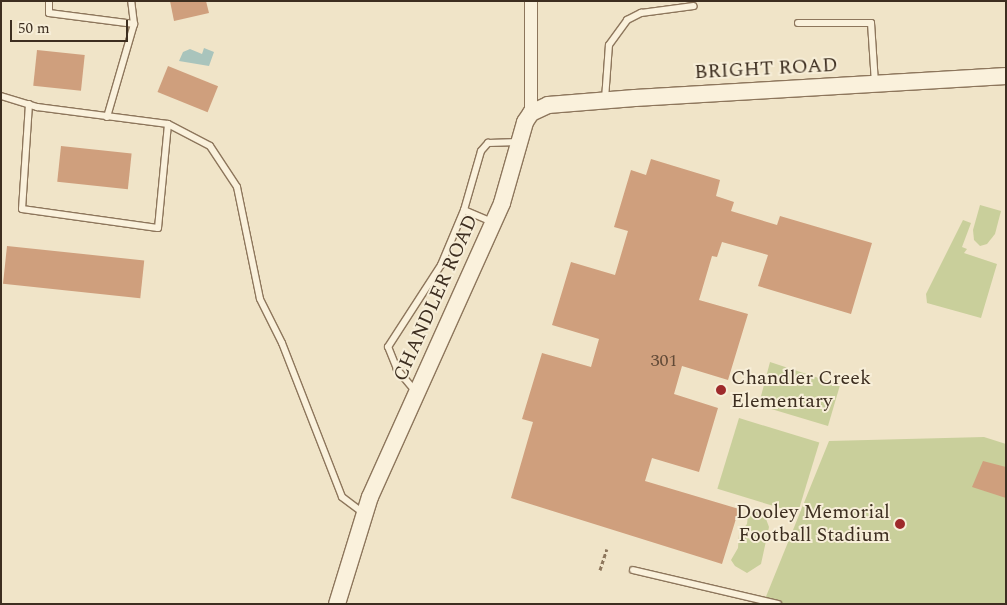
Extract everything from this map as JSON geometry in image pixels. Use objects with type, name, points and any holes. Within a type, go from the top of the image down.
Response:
[{"type":"street","name":"CHANDLER ROAD","points":[[337,604],[364,514],[416,393],[494,222],[520,142],[524,122],[531,113],[531,1]]},
{"type":"street","name":"BRIGHT ROAD","points":[[531,113],[548,105],[1006,76]]},
{"type":"lane","points":[[49,1],[49,13],[134,24]]},
{"type":"lane","points":[[108,117],[134,24],[131,1]]},
{"type":"lane","points":[[604,101],[609,45],[627,20],[641,13],[694,6]]},
{"type":"lane","points":[[798,23],[870,23],[875,84]]},
{"type":"lane","points":[[1,96],[29,104],[108,117],[168,124],[210,146],[237,186],[260,299],[282,343],[342,497],[364,514]]},
{"type":"lane","points":[[29,104],[22,209],[32,211],[158,228],[168,124]]},
{"type":"lane","points":[[416,393],[396,369],[388,346],[441,266],[464,210],[481,151],[488,143],[520,142]]},
{"type":"lane","points":[[464,210],[494,222]]},
{"type":"lane","points":[[633,570],[778,604]]},
{"type":"path","points":[[600,570],[607,549]]},
{"type":"green space","points":[[980,205],[1001,211],[995,234],[987,244],[980,246],[974,240],[973,230]]},
{"type":"green space","points":[[963,220],[971,223],[962,247],[967,249],[964,253],[997,264],[981,318],[927,303],[926,294]]},
{"type":"green space","points":[[770,362],[840,385],[828,426],[768,408],[761,396]]},
{"type":"green space","points":[[739,418],[819,443],[798,513],[717,489]]},
{"type":"green space","name":"Dooley Memorial Football Stadium","points":[[984,437],[1006,444],[1006,604],[763,604],[829,441]]},
{"type":"green space","points":[[755,510],[763,511],[769,527],[761,564],[747,573],[735,566],[731,560],[738,548],[739,534],[747,524],[748,515]]},
{"type":"water","points":[[204,48],[214,52],[209,66],[179,61],[183,52],[190,49],[202,54]]},
{"type":"building","points":[[170,1],[206,1],[209,13],[174,21]]},
{"type":"building","points":[[37,50],[85,55],[81,91],[33,86]]},
{"type":"building","points":[[168,66],[218,86],[208,112],[158,92]]},
{"type":"building","points":[[61,146],[132,153],[128,189],[57,182]]},
{"type":"building","points":[[651,159],[720,180],[716,196],[734,202],[731,211],[777,225],[780,216],[872,243],[851,314],[758,286],[768,255],[722,242],[717,257],[712,256],[699,300],[748,314],[728,380],[682,366],[674,394],[718,408],[699,472],[652,458],[645,481],[739,509],[722,564],[511,498],[533,422],[522,419],[542,353],[591,367],[599,339],[552,325],[571,262],[615,275],[628,231],[614,227],[631,170],[646,175]]},
{"type":"building","points":[[7,246],[144,260],[140,298],[3,284]]},
{"type":"building","points":[[983,461],[1006,467],[1006,498],[972,487]]},
{"type":"place","name":"Chandler Creek Elementary","points":[[721,390]]},
{"type":"place","name":"Dooley Memorial Football Stadium","points":[[900,524]]}]
